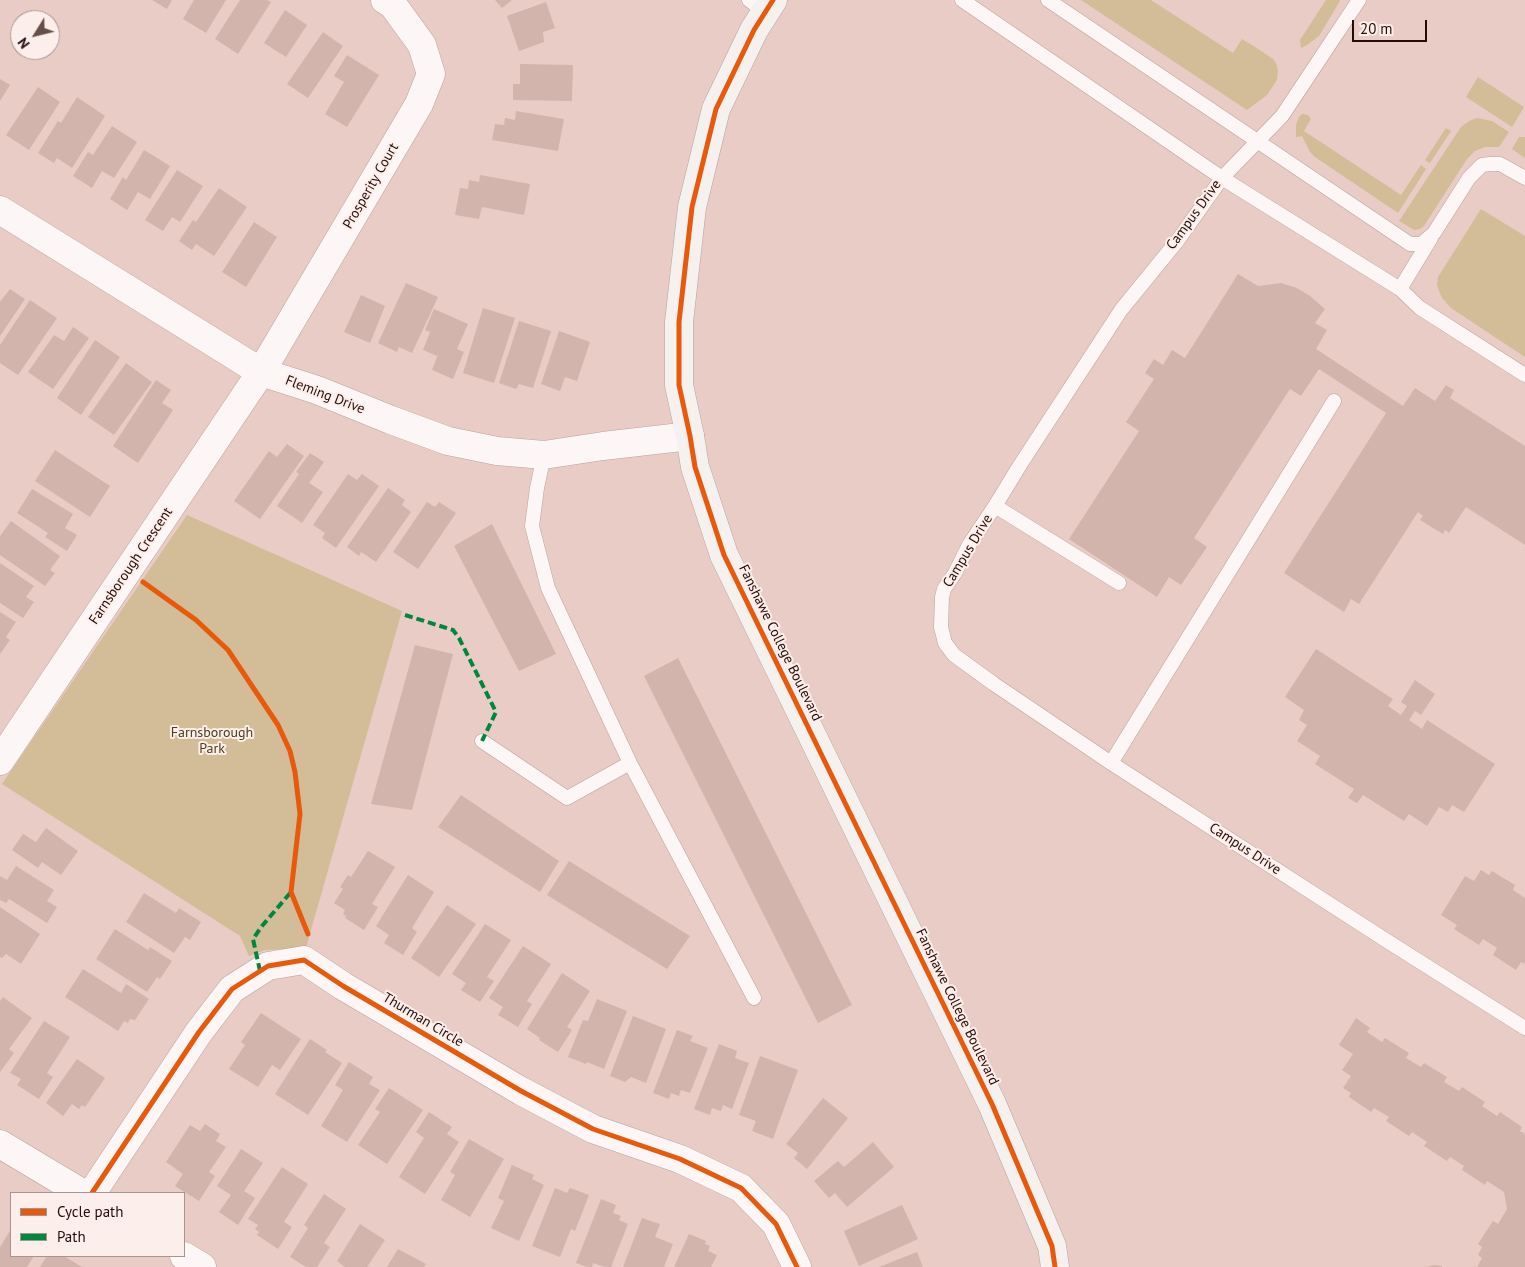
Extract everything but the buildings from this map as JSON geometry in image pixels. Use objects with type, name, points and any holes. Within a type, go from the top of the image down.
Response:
[{"type":"street","name":"Prosperity Court","points":[[262,372],[420,104],[431,74],[422,45],[393,5],[385,0]]},
{"type":"street","name":"Fanshawe College Boulevard","points":[[763,4],[754,30],[716,109],[692,207],[679,322],[679,385],[695,467],[724,555],[992,1104],[1052,1246],[1055,1267]]},
{"type":"street","name":"Fleming Drive","points":[[0,210],[262,372],[317,390],[448,441],[497,451],[544,455],[690,436]]},
{"type":"street","name":"Farnsborough Crescent","points":[[0,761],[262,372]]},
{"type":"street","name":"Thurman Circle","points":[[93,1192],[199,1032],[232,989],[268,966],[304,960],[351,991],[521,1091],[593,1129],[680,1159],[741,1188],[776,1224],[797,1267]]},
{"type":"street","points":[[0,1144],[80,1192]]},
{"type":"street","points":[[185,1257],[202,1267]]},
{"type":"lane","points":[[962,0],[1222,178],[1400,289],[1420,308],[1525,374]]},
{"type":"lane","points":[[1048,0],[1410,244],[1421,244],[1434,233]]},
{"type":"lane","name":"Campus Drive","points":[[1359,0],[1282,116],[1222,178],[1178,240],[1121,310],[969,545],[944,589],[940,614],[941,627],[945,643],[954,655],[964,663],[1111,762],[1525,1028]]},
{"type":"lane","points":[[1400,289],[1469,178],[1482,166],[1500,164],[1525,178]]},
{"type":"lane","points":[[1111,762],[1334,401]]},
{"type":"lane","points":[[544,455],[532,526],[548,588],[630,764],[754,998]]},
{"type":"lane","points":[[995,506],[1119,583]]},
{"type":"lane","points":[[482,742],[567,798],[630,764]]},
{"type":"green space","points":[[1081,0],[1151,0],[1233,53],[1242,39],[1252,45],[1276,63],[1278,70],[1277,80],[1267,95],[1247,110]]},
{"type":"green space","points":[[1326,0],[1340,1],[1319,36],[1301,48],[1300,40]]},
{"type":"green space","points":[[1478,77],[1524,107],[1512,127],[1466,97]]},
{"type":"green space","points":[[1302,114],[1308,115],[1311,119],[1304,131],[1401,195],[1421,165],[1426,169],[1398,213],[1310,152],[1302,136],[1296,137],[1296,125]]},
{"type":"green space","points":[[1477,118],[1492,121],[1509,132],[1499,147],[1485,147],[1475,151],[1467,159],[1424,226],[1420,229],[1414,230],[1399,221],[1461,127]]},
{"type":"green space","points":[[1446,128],[1451,131],[1430,163],[1425,160]]},
{"type":"green space","points":[[1519,137],[1525,137],[1525,158],[1512,149]]},
{"type":"green space","points":[[1481,209],[1525,236],[1525,357],[1451,308],[1442,298],[1437,285],[1438,277]]},
{"type":"green space","name":"Farnsborough Park","points":[[187,515],[402,611],[305,951],[265,950],[249,956],[240,936],[2,784]]},
{"type":"marked path","points":[[405,615],[453,630],[459,638],[496,712],[482,741]]},
{"type":"marked path","points":[[260,971],[253,939],[291,892]]},
{"type":"cycle path","points":[[773,0],[754,30],[716,109],[692,207],[679,322],[679,385],[695,467],[724,555],[992,1104],[1052,1246],[1055,1267]]},
{"type":"cycle path","points":[[143,582],[196,620],[228,650],[278,725],[290,751],[295,772],[300,814],[291,892],[308,934]]},
{"type":"cycle path","points":[[93,1192],[199,1032],[232,989],[268,966],[304,960],[343,986],[521,1091],[593,1129],[680,1159],[741,1188],[776,1224],[797,1267]]}]
